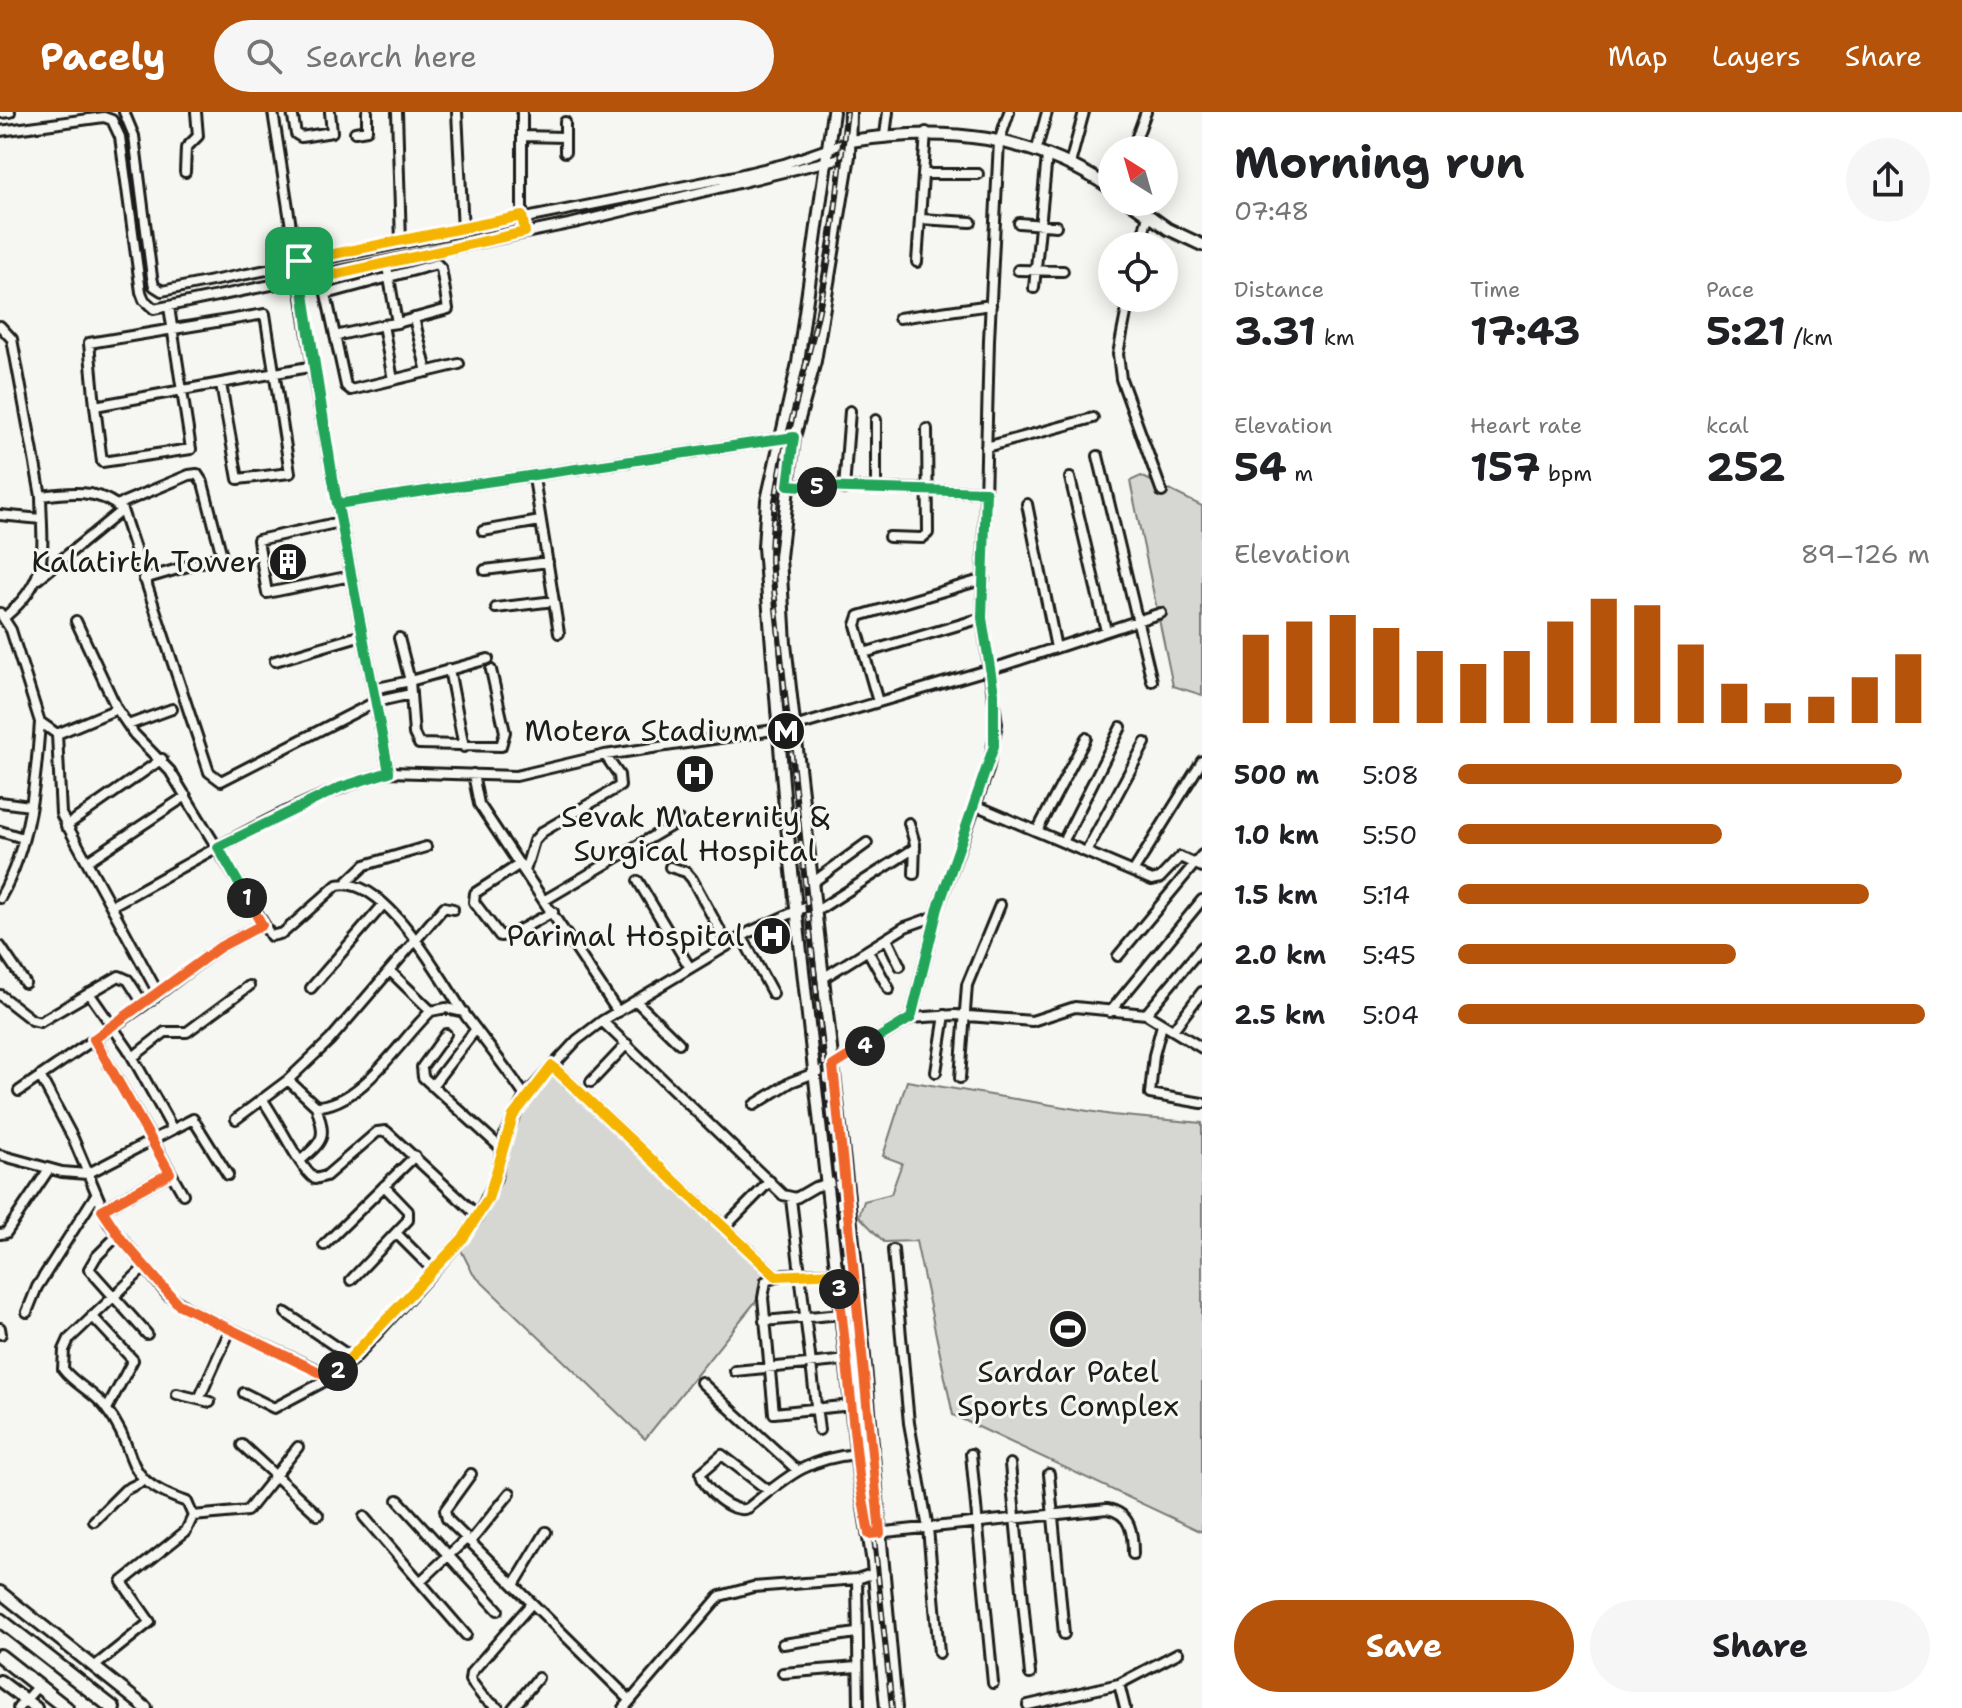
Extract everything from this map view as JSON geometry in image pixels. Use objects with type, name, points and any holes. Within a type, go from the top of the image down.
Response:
[{"type":"main road","points":[[0,1620],[113,1708]]},
{"type":"main road","points":[[0,1656],[66,1708]]},
{"type":"street","points":[[0,113],[10,112]]},
{"type":"street","points":[[112,120],[118,112]]},
{"type":"street","points":[[124,112],[134,136],[152,277],[157,289],[168,291],[299,261],[735,176],[850,141],[885,135],[926,132],[999,142],[1070,164],[1098,181]]},
{"type":"street","points":[[185,172],[186,148],[198,136],[196,112]]},
{"type":"street","points":[[273,112],[340,522],[389,772]]},
{"type":"street","points":[[292,112],[296,134],[301,137],[332,132],[330,112]]},
{"type":"street","points":[[355,132],[367,130],[367,112]]},
{"type":"street","points":[[397,112],[401,242]]},
{"type":"street","points":[[457,112],[463,230]]},
{"type":"street","points":[[522,112],[522,216],[525,232]]},
{"type":"street","points":[[833,112],[798,363],[767,500],[764,547],[778,729],[856,1454],[874,1533]]},
{"type":"street","points":[[850,112],[849,156],[815,361],[794,437],[780,557],[794,727],[846,1179],[874,1533],[896,1708]]},
{"type":"street","points":[[885,135],[888,112]]},
{"type":"street","points":[[911,1018],[936,916],[988,770],[997,724],[982,618],[999,142],[1009,112]]},
{"type":"street","points":[[1036,152],[1047,112]]},
{"type":"street","points":[[1070,164],[1084,112]]},
{"type":"street","points":[[1137,136],[1146,112]]},
{"type":"street","points":[[0,131],[104,117],[112,120],[120,137],[131,238],[144,300],[154,309],[387,263],[828,161],[849,156],[868,139]]},
{"type":"street","points":[[565,122],[565,152]]},
{"type":"street","points":[[917,262],[926,132]]},
{"type":"street","points":[[522,136],[564,137]]},
{"type":"street","points":[[1034,288],[1047,156]]},
{"type":"street","points":[[923,174],[978,174]]},
{"type":"street","points":[[1150,216],[1202,245]]},
{"type":"street","points":[[920,219],[971,222]]},
{"type":"street","points":[[1019,223],[1056,226]]},
{"type":"street","points":[[387,263],[397,323]]},
{"type":"street","points":[[335,336],[397,323],[450,306],[441,268],[437,264],[326,294],[335,336],[346,386],[351,390],[459,364]]},
{"type":"street","points":[[1018,270],[1063,271]]},
{"type":"street","points":[[899,318],[991,305]]},
{"type":"street","points":[[169,307],[172,329],[181,392],[191,449],[102,462],[89,343],[172,329],[265,314],[290,473],[238,479],[221,384]]},
{"type":"street","points":[[1126,312],[1118,354],[1121,379],[1162,492]]},
{"type":"street","points":[[414,318],[427,372]]},
{"type":"street","points":[[383,325],[393,380]]},
{"type":"street","points":[[0,326],[12,339],[41,496],[38,580]]},
{"type":"street","points":[[95,406],[314,366]]},
{"type":"street","points":[[844,489],[850,411]]},
{"type":"street","points":[[986,447],[1093,418]]},
{"type":"street","points":[[876,420],[876,488]]},
{"type":"street","points":[[889,537],[927,535],[927,429]]},
{"type":"street","points":[[337,504],[534,478],[794,437]]},
{"type":"street","points":[[1098,456],[1127,589],[1152,681]]},
{"type":"street","points":[[0,898],[23,838],[40,722],[3,614],[27,598],[38,580],[120,507],[197,474],[203,483],[222,556],[144,579]]},
{"type":"street","points":[[534,478],[559,633]]},
{"type":"street","points":[[1070,478],[1106,631]]},
{"type":"street","points":[[788,485],[986,492]]},
{"type":"street","points":[[41,496],[76,492],[120,507]]},
{"type":"street","points":[[1027,504],[1056,648]]},
{"type":"street","points":[[120,507],[209,772],[221,781],[375,702],[411,694]]},
{"type":"street","points":[[0,515],[41,519]]},
{"type":"street","points":[[483,531],[540,521]]},
{"type":"street","points":[[340,522],[258,540],[264,580],[268,594],[351,576]]},
{"type":"street","points":[[485,570],[548,562]]},
{"type":"street","points":[[878,702],[856,625],[859,616],[984,579]]},
{"type":"street","points":[[496,608],[554,601]]},
{"type":"street","points":[[111,906],[218,847],[341,787],[389,772],[516,776],[605,755],[794,727],[1161,613]]},
{"type":"street","points":[[864,653],[982,618]]},
{"type":"street","points":[[76,621],[117,709],[128,725],[162,759],[271,936],[277,937],[328,891],[346,883],[365,865],[426,847]]},
{"type":"street","points":[[275,661],[362,635]]},
{"type":"street","points":[[399,638],[410,681],[414,734],[419,744],[501,746],[505,740],[491,670]]},
{"type":"street","points":[[373,689],[488,659]]},
{"type":"street","points":[[449,669],[464,747]]},
{"type":"street","points":[[57,734],[117,709]]},
{"type":"street","points":[[128,725],[172,709]]},
{"type":"street","points":[[40,722],[57,734]]},
{"type":"street","points":[[1063,842],[1121,727]]},
{"type":"street","points":[[57,734],[60,805],[66,826],[158,993]]},
{"type":"street","points":[[1037,831],[1086,738]]},
{"type":"street","points":[[1086,852],[1145,743]]},
{"type":"street","points":[[553,912],[512,934],[500,936],[473,897],[482,887],[523,867],[534,841],[542,832],[620,786],[619,775],[605,755]]},
{"type":"street","points":[[66,826],[162,759]]},
{"type":"street","points":[[1133,872],[1202,761]]},
{"type":"street","points":[[473,774],[479,804],[618,1012]]},
{"type":"street","points":[[88,861],[186,796]]},
{"type":"street","points":[[0,802],[30,806]]},
{"type":"street","points":[[975,805],[1156,880],[1180,857],[1200,861],[1118,956]]},
{"type":"street","points":[[545,900],[679,821]]},
{"type":"street","points":[[909,823],[915,848],[914,874]]},
{"type":"street","points":[[0,831],[23,838]]},
{"type":"street","points":[[812,883],[867,843]]},
{"type":"street","points":[[244,1393],[274,1408],[325,1381],[354,1359],[478,1216],[496,1178],[501,1148],[513,1116],[525,1096],[577,1040],[602,1021],[742,937],[797,910],[815,908],[915,848]]},
{"type":"street","points":[[670,867],[686,872],[692,879],[728,945]]},
{"type":"street","points":[[638,881],[690,968]]},
{"type":"street","points":[[346,883],[362,888],[383,905],[415,941],[525,1096]]},
{"type":"street","points":[[1110,1012],[1202,900]]},
{"type":"street","points":[[311,988],[383,905]]},
{"type":"street","points":[[960,1078],[963,1016],[970,973],[1000,905]]},
{"type":"street","points":[[236,1119],[288,1080],[330,1040],[444,907],[453,909]]},
{"type":"street","points":[[823,978],[919,920],[936,916]]},
{"type":"street","points":[[19,1091],[144,1005],[220,947],[262,925]]},
{"type":"street","points":[[742,937],[773,994]]},
{"type":"street","points":[[887,939],[900,966]]},
{"type":"street","points":[[0,946],[25,983]]},
{"type":"street","points":[[1146,1014],[1202,947]]},
{"type":"street","points":[[868,951],[889,989]]},
{"type":"street","points":[[390,971],[431,1011]]},
{"type":"street","points":[[0,995],[25,1015],[40,1022],[119,976],[128,980],[144,1005]]},
{"type":"street","points":[[133,1057],[165,1032],[187,1032],[249,986]]},
{"type":"street","points":[[1173,1030],[1202,992]]},
{"type":"street","points":[[89,993],[133,1057],[172,1128]]},
{"type":"street","points":[[636,1001],[679,1043]]},
{"type":"street","points":[[754,1105],[791,1082],[833,1066],[911,1018],[945,1015],[1032,1021],[1075,1007],[1146,1014],[1198,1045],[1202,1034]]},
{"type":"street","points":[[316,1106],[337,1103],[357,1090],[431,1011],[446,1008],[464,1012]]},
{"type":"street","points":[[936,1072],[945,1015]]},
{"type":"street","points":[[602,1021],[791,1199],[819,1430]]},
{"type":"street","points":[[1162,1025],[1154,1055],[1150,1094],[1202,1103]]},
{"type":"street","points":[[432,1086],[476,1029]]},
{"type":"street","points":[[446,1034],[422,1067],[423,1077],[501,1148]]},
{"type":"street","points":[[94,1039],[183,1194]]},
{"type":"street","points":[[591,1082],[627,1044]]},
{"type":"street","points":[[552,1066],[776,1276]]},
{"type":"street","points":[[40,1076],[73,1138],[102,1210],[118,1235],[178,1304],[321,1373],[333,1373]]},
{"type":"street","points":[[288,1080],[316,1106],[324,1133],[319,1144],[300,1161]]},
{"type":"street","points":[[262,1099],[284,1128],[307,1173],[321,1179],[382,1131],[390,1133],[478,1216]]},
{"type":"street","points":[[0,1155],[49,1169],[87,1174],[190,1119],[197,1121],[228,1175]]},
{"type":"street","points":[[324,1245],[415,1156]]},
{"type":"street","points":[[0,1234],[6,1233],[49,1169]]},
{"type":"street","points":[[102,1210],[170,1173]]},
{"type":"street","points":[[791,1199],[828,1182],[846,1179]]},
{"type":"street","points":[[724,1228],[770,1181]]},
{"type":"street","points":[[351,1280],[397,1234],[409,1215],[384,1186]]},
{"type":"street","points":[[27,1312],[37,1287],[95,1196]]},
{"type":"street","points":[[397,1234],[433,1270]]},
{"type":"street","points":[[118,1235],[89,1269],[147,1334]]},
{"type":"street","points":[[893,1250],[909,1423],[928,1528],[939,1653]]},
{"type":"street","points":[[95,1666],[150,1622],[122,1582],[186,1531],[193,1516],[187,1502],[158,1493],[143,1481],[107,1409],[63,1369],[64,1350],[69,1339],[145,1267]]},
{"type":"street","points":[[837,1273],[776,1276],[766,1281],[764,1321],[774,1413],[852,1405]]},
{"type":"street","points":[[286,1313],[354,1359]]},
{"type":"street","points":[[764,1321],[842,1314]]},
{"type":"street","points":[[92,1316],[133,1360],[107,1409]]},
{"type":"street","points":[[199,1399],[230,1330]]},
{"type":"street","points":[[735,1371],[848,1360]]},
{"type":"street","points":[[701,1382],[797,1470]]},
{"type":"street","points":[[177,1394],[210,1402]]},
{"type":"street","points":[[242,1445],[318,1515]]},
{"type":"street","points":[[193,1516],[247,1511],[298,1447]]},
{"type":"street","points":[[769,1491],[722,1455],[701,1473],[702,1481],[737,1511],[748,1508],[797,1470],[816,1460],[856,1454]]},
{"type":"street","points":[[971,1454],[975,1523],[993,1683]]},
{"type":"street","points":[[1010,1464],[1030,1674]]},
{"type":"street","points":[[471,1474],[445,1510],[447,1519],[630,1700]]},
{"type":"street","points":[[1049,1474],[1064,1634]]},
{"type":"street","points":[[94,1521],[125,1490],[143,1481]]},
{"type":"street","points":[[420,1582],[468,1540],[510,1493]]},
{"type":"street","points":[[398,1500],[498,1610]]},
{"type":"street","points":[[874,1533],[1113,1510],[1124,1516],[1132,1530],[1133,1554]]},
{"type":"street","points":[[364,1517],[466,1635]]},
{"type":"street","points":[[514,1585],[546,1532]]},
{"type":"street","points":[[624,1708],[720,1596],[753,1587],[857,1579],[878,1572]]},
{"type":"street","points":[[878,1572],[886,1708]]},
{"type":"street","points":[[857,1579],[859,1708]]},
{"type":"street","points":[[0,1592],[146,1708]]},
{"type":"street","points":[[498,1708],[483,1697],[470,1680],[471,1673],[532,1603]]},
{"type":"street","points":[[783,1644],[856,1633]]},
{"type":"street","points":[[1028,1705],[1119,1684],[1178,1653]]},
{"type":"street","points":[[783,1673],[857,1667]]},
{"type":"street","points":[[513,1708],[538,1678]]},
{"type":"street","points":[[0,1681],[22,1704],[36,1708]]},
{"type":"street","points":[[1119,1684],[1125,1708]]},
{"type":"street","points":[[22,1704],[38,1686]]},
{"type":"shaded area","points":[[1141,476],[1202,506],[1202,695],[1173,686],[1130,481]]},
{"type":"shaded area","points":[[556,1072],[774,1270],[763,1284],[760,1296],[645,1439],[473,1274],[461,1250],[492,1204],[521,1111]]},
{"type":"shaded area","name":"Sardar Patel Sports Complex","points":[[907,1081],[1112,1115],[1202,1123],[1202,1532],[953,1415],[916,1241],[884,1242],[859,1216],[864,1201],[891,1194],[902,1163],[883,1156]]},
{"type":"railway","points":[[847,112],[825,281],[782,464],[772,528],[771,561],[892,1708]]},
{"type":"place","name":"Kalatirth Tower","points":[[288,562]]},
{"type":"place","name":"Motera Stadium","points":[[786,731]]},
{"type":"place","name":"Sevak Maternity & Surgical Hospital","points":[[695,774]]},
{"type":"place","name":"Parimal Hospital","points":[[772,936]]},
{"type":"place","name":"Sardar Patel Sports Complex","points":[[1068,1329]]},
{"type":"route","points":[[299,261],[320,412],[340,522],[389,772],[341,787],[218,847],[262,925],[220,947],[94,1039],[170,1173],[102,1210],[122,1240],[178,1304],[321,1373],[333,1373],[354,1359],[464,1237],[488,1199],[513,1116],[525,1096],[552,1066],[776,1276],[837,1273],[859,1476],[869,1534],[880,1533],[856,1268],[833,1066],[911,1018],[938,908],[988,770],[997,724],[982,618],[986,492],[788,485],[794,437],[534,478],[337,504],[320,412],[302,281],[525,232],[522,216],[299,261]]}]
